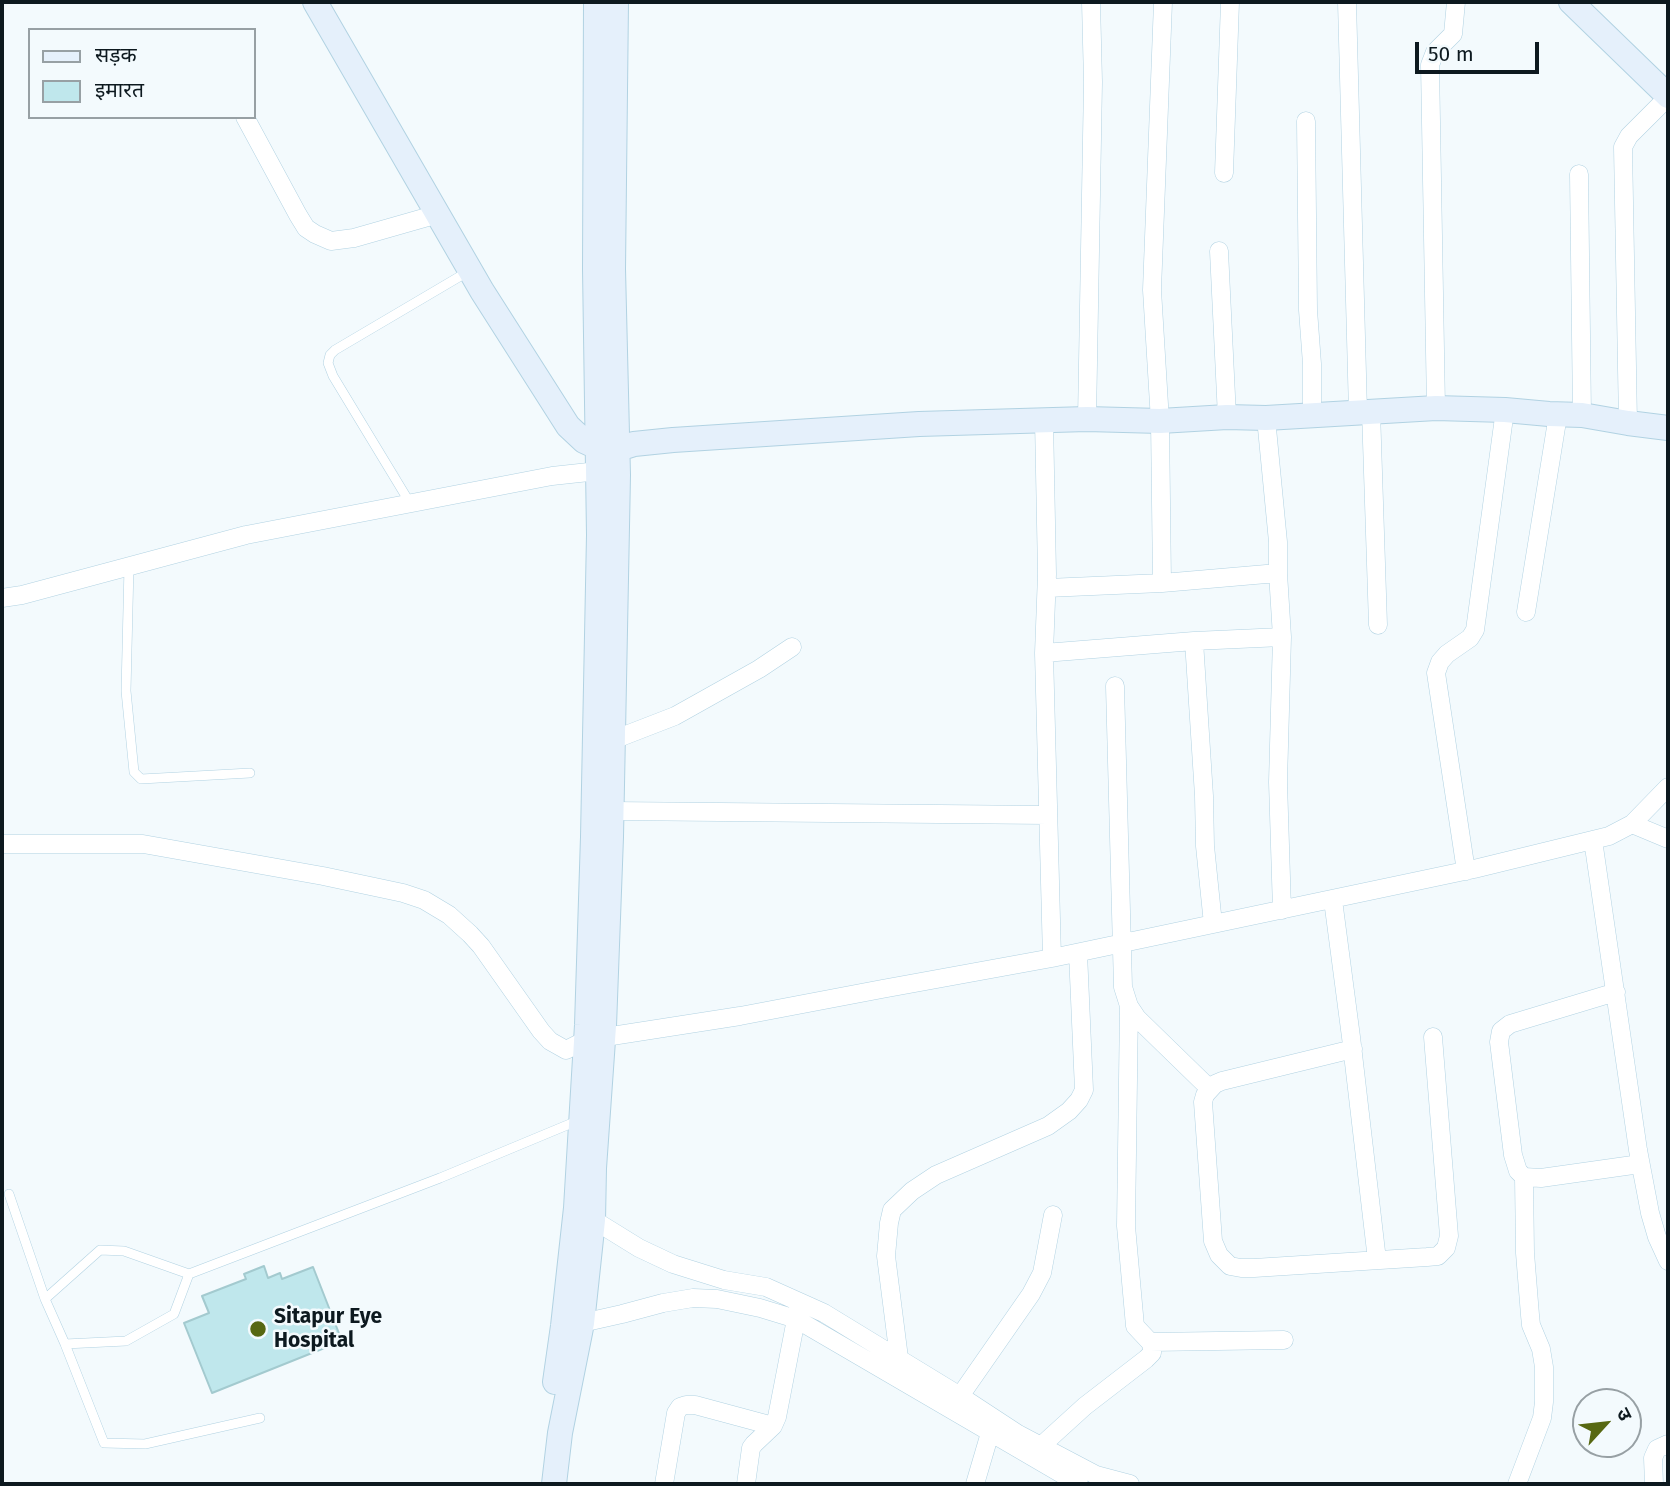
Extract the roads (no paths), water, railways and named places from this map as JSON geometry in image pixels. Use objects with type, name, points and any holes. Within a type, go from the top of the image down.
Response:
[{"type":"street","points":[[315,2],[470,270],[568,426],[604,456]]},
{"type":"street","points":[[584,1214],[580,1119],[594,1039],[611,811],[613,740],[604,456],[595,283],[596,2]]},
{"type":"street","points":[[554,1484],[584,1214],[594,1168],[593,837],[599,535],[613,269],[616,2]]},
{"type":"street","points":[[1087,419],[1093,82],[1091,2]]},
{"type":"street","points":[[1162,583],[1160,421],[1152,290],[1163,2]]},
{"type":"street","points":[[1224,173],[1230,2]]},
{"type":"street","points":[[1347,2],[1364,412],[1378,625]]},
{"type":"street","points":[[1436,408],[1430,65],[1435,52],[1453,34],[1456,2]]},
{"type":"street","points":[[1571,2],[1668,96],[1629,136],[1622,155],[1628,424]]},
{"type":"street","points":[[246,119],[298,215],[306,228],[315,234],[331,241],[438,214]]},
{"type":"street","points":[[1306,121],[1312,416]]},
{"type":"street","points":[[1526,612],[1570,415],[1579,174]]},
{"type":"street","points":[[1219,251],[1227,417]]},
{"type":"street","points":[[2,598],[246,535],[552,476],[634,444],[919,424],[1266,418],[1436,408],[1570,415],[1668,428]]},
{"type":"street","points":[[1466,871],[1436,673],[1447,654],[1470,638],[1475,630],[1505,410]]},
{"type":"street","points":[[1266,418],[1278,542],[1282,637],[1278,782],[1282,909]]},
{"type":"street","points":[[1044,420],[1044,653],[1052,958]]},
{"type":"street","points":[[1046,588],[1162,583],[1278,573]]},
{"type":"street","points":[[1044,653],[1282,637]]},
{"type":"street","points":[[1194,641],[1205,846],[1213,924]]},
{"type":"street","points":[[613,740],[675,716],[759,669],[792,647]]},
{"type":"street","points":[[1115,686],[1123,987],[1129,1006],[1137,1018],[1210,1089]]},
{"type":"street","points":[[2,844],[143,844],[323,876],[424,900],[449,915],[481,946],[541,1031],[550,1041],[566,1050],[594,1039],[740,1016],[1078,953],[1466,871],[1609,836],[1632,824],[1668,787]]},
{"type":"street","points":[[611,811],[1048,815]]},
{"type":"street","points":[[1632,824],[1668,839]]},
{"type":"street","points":[[1593,840],[1640,1164],[1650,1213],[1668,1261]]},
{"type":"street","points":[[1333,900],[1377,1260]]},
{"type":"street","points":[[899,1358],[886,1256],[892,1210],[912,1191],[936,1175],[1048,1126],[1080,1100],[1084,1090],[1078,953]]},
{"type":"street","points":[[1616,992],[1510,1024],[1501,1031],[1499,1042],[1513,1155],[1518,1171],[1524,1177],[1541,1178],[1640,1164]]},
{"type":"street","points":[[1041,1446],[1152,1353],[1150,1342],[1135,1326],[1126,1226],[1129,1006]]},
{"type":"street","points":[[1353,1049],[1222,1080],[1205,1095],[1203,1102],[1213,1241],[1219,1255],[1230,1266],[1241,1268],[1438,1255],[1446,1248],[1449,1236],[1433,1037]]},
{"type":"street","points":[[1517,1484],[1542,1418],[1544,1402],[1541,1349],[1531,1325],[1530,1315],[1525,1252],[1524,1177]]},
{"type":"street","points":[[584,1214],[639,1248],[673,1264],[724,1280],[766,1287],[798,1311],[990,1433],[1079,1484]]},
{"type":"street","points":[[960,1396],[1042,1273],[1052,1215]]},
{"type":"street","points":[[572,1325],[694,1298],[717,1299],[760,1308],[824,1313],[1018,1434],[1096,1475],[1130,1484]]},
{"type":"street","points":[[746,1484],[751,1448],[773,1426],[777,1417],[798,1311]]},
{"type":"street","points":[[540,1484],[572,1325]]},
{"type":"street","points":[[1150,1342],[1284,1340]]},
{"type":"street","points":[[664,1484],[676,1413],[680,1407],[695,1405],[773,1426]]},
{"type":"street","points":[[975,1484],[990,1433]]},
{"type":"street","points":[[1654,1484],[1653,1458],[1657,1449],[1668,1444]]},
{"type":"lane","points":[[410,503],[333,376],[328,363],[330,355],[470,270]]},
{"type":"lane","points":[[129,566],[126,691],[134,772],[141,779],[250,773]]},
{"type":"lane","points":[[44,1299],[100,1250],[124,1251],[189,1274],[440,1178],[580,1119]]},
{"type":"lane","points":[[9,1194],[44,1299],[104,1443],[145,1444],[260,1418]]},
{"type":"lane","points":[[65,1344],[126,1340],[174,1314],[189,1274]]},
{"type":"place","name":"Sitapur Eye Hospital","points":[[258,1329]]}]
